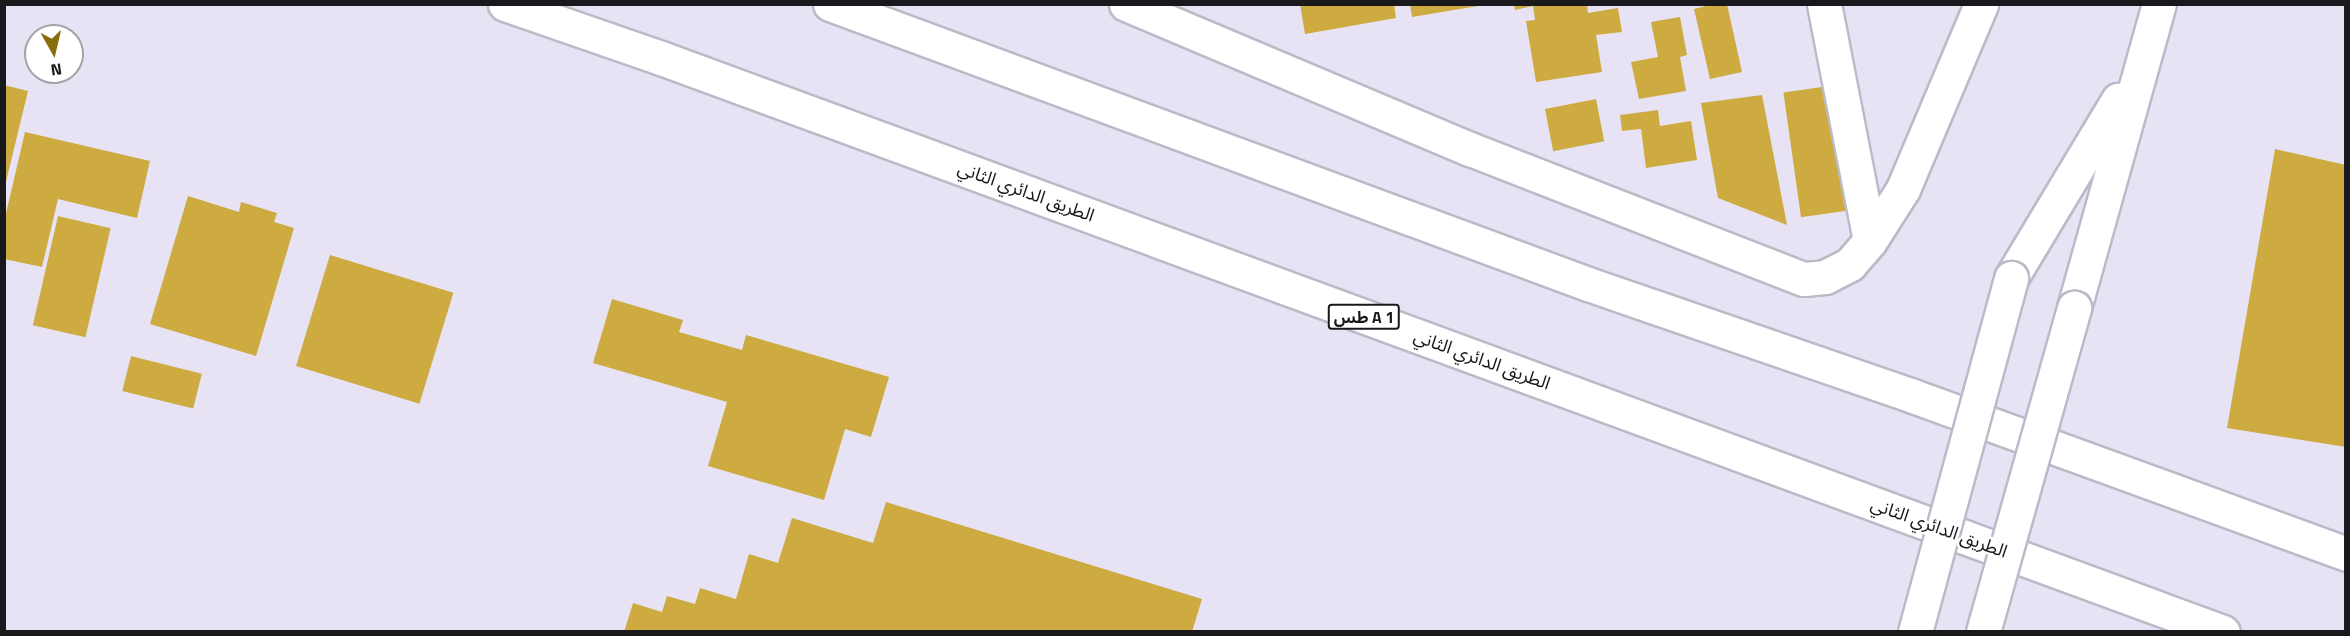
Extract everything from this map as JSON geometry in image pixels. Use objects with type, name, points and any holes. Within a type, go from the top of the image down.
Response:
[{"type":"main road","name":"الطريق الدائري الثاني","points":[[505,4],[661,58],[2223,632]]},
{"type":"main road","points":[[830,4],[1588,284],[1913,396],[2346,554]]},
{"type":"main road","points":[[1126,4],[1470,149],[1804,279],[1824,277],[1850,264],[1870,242],[1903,189],[1981,4]]},
{"type":"main road","points":[[1824,4],[1870,242]]},
{"type":"main road","points":[[1983,632],[2140,62],[2159,4]]},
{"type":"main road","points":[[1915,632],[2011,278],[2140,62]]},
{"type":"building","points":[[1300,4],[1394,4],[1396,18],[1305,34]]},
{"type":"building","points":[[1410,4],[1478,4],[1478,6],[1412,17]]},
{"type":"building","points":[[1514,4],[1587,4],[1588,13],[1618,8],[1622,32],[1596,35],[1602,72],[1536,82],[1526,21],[1535,20],[1533,6],[1515,10]]},
{"type":"building","points":[[1714,4],[1727,4],[1742,72],[1710,79],[1694,9]]},
{"type":"building","points":[[1680,17],[1687,55],[1680,57],[1686,91],[1639,99],[1631,62],[1658,57],[1651,22]]},
{"type":"building","points":[[4,85],[28,91],[5,186],[4,186]]},
{"type":"building","points":[[1829,86],[1847,211],[1801,217],[1783,92]]},
{"type":"building","points":[[1762,95],[1787,225],[1718,198],[1701,103]]},
{"type":"building","points":[[1596,99],[1604,141],[1553,151],[1545,109]]},
{"type":"building","points":[[1658,110],[1660,126],[1691,121],[1697,160],[1646,168],[1641,129],[1622,131],[1620,115]]},
{"type":"building","points":[[25,132],[150,161],[137,218],[58,199],[42,267],[4,259],[4,222]]},
{"type":"building","points":[[2275,149],[2346,165],[2346,447],[2227,428]]},
{"type":"building","points":[[188,196],[239,212],[241,202],[277,213],[274,222],[294,228],[256,356],[150,324]]},
{"type":"building","points":[[58,216],[111,228],[85,337],[33,325]]},
{"type":"building","points":[[330,255],[453,293],[419,404],[296,366]]},
{"type":"building","points":[[612,299],[683,320],[679,332],[742,350],[746,335],[889,377],[871,437],[845,429],[824,500],[708,466],[727,402],[593,363]]},
{"type":"building","points":[[131,356],[202,374],[193,409],[122,391]]},
{"type":"building","points":[[886,502],[1202,599],[1192,632],[624,632],[633,603],[662,612],[667,596],[695,604],[700,588],[736,599],[749,554],[778,563],[792,518],[873,543]]}]
